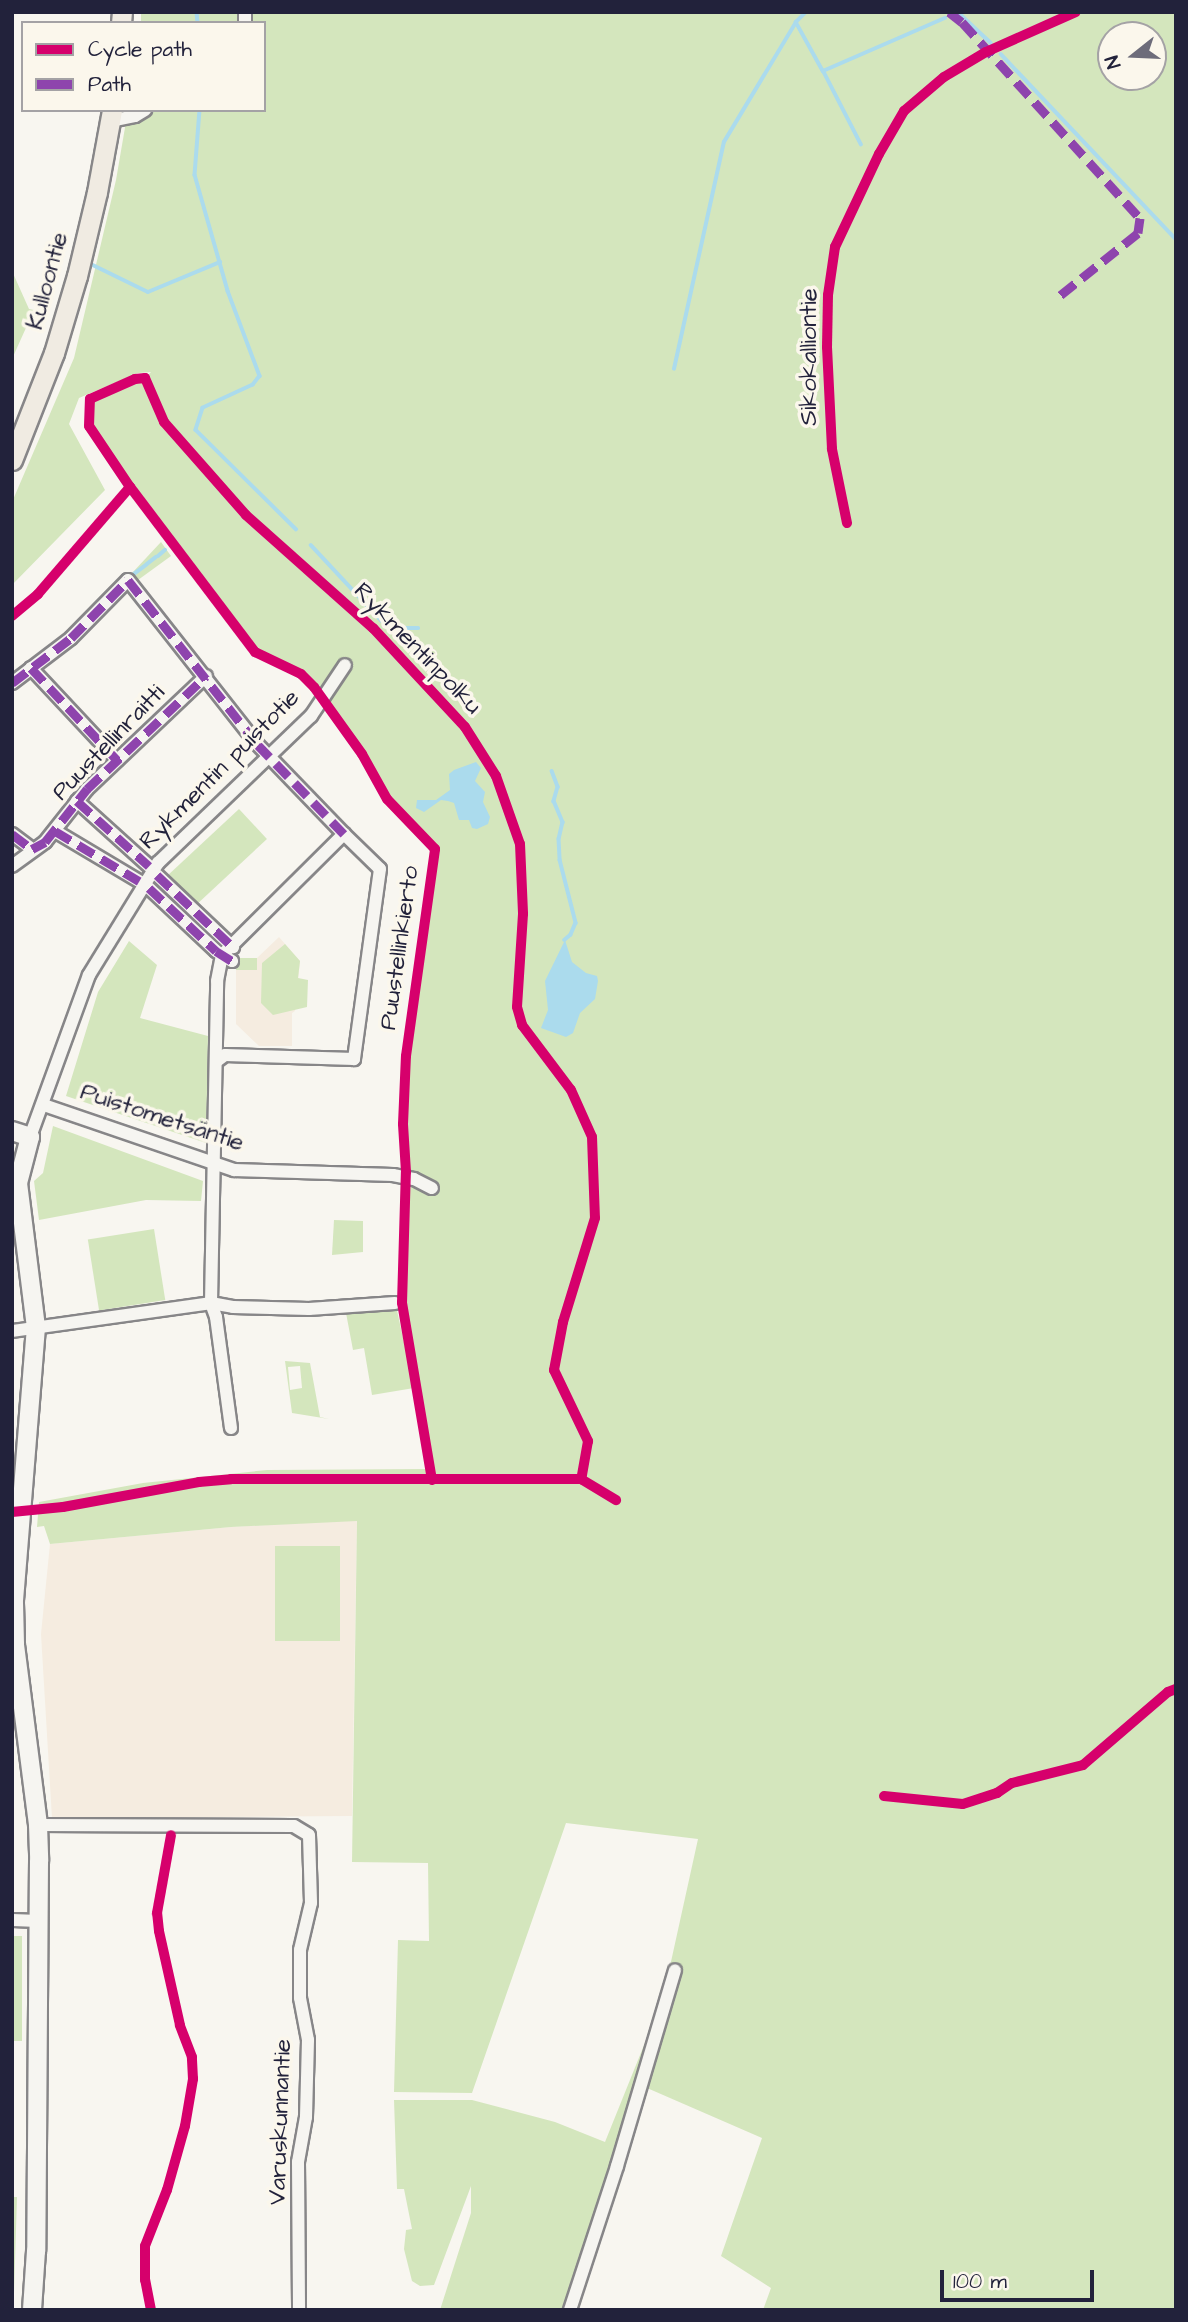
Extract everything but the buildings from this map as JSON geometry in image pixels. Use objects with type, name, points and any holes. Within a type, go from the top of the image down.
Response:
[{"type":"main road","name":"Kulloontie","points":[[12,460],[54,353],[69,302],[97,192],[111,116]]},
{"type":"street","points":[[111,116],[135,116],[142,112]]},
{"type":"street","points":[[12,683],[71,638],[128,580],[269,757],[380,869],[354,1059],[225,1055],[218,1060]]},
{"type":"street","name":"Rykmentin puistotie","points":[[32,2310],[36,2251],[40,1921],[38,1825],[15,1645],[14,1603],[36,1327],[18,1189],[20,1165],[89,975],[153,870],[324,700],[345,665]]},
{"type":"street","points":[[32,668],[117,760]]},
{"type":"street","name":"Puustellinraitti","points":[[12,866],[55,831],[77,801],[206,676]]},
{"type":"street","points":[[77,801],[153,871],[230,950]]},
{"type":"street","points":[[55,831],[144,885],[230,950]]},
{"type":"street","points":[[12,834],[32,849]]},
{"type":"street","points":[[231,1428],[216,1317],[211,1303],[218,1060],[217,981],[230,950],[344,834]]},
{"type":"street","name":"Puistometsäntie","points":[[44,1105],[234,1170],[393,1175],[414,1179],[432,1188]]},
{"type":"street","points":[[12,1131],[30,1137]]},
{"type":"street","points":[[12,1331],[211,1303],[233,1307],[309,1309],[395,1303]]},
{"type":"street","name":"Varuskunnantie","points":[[38,1825],[291,1825],[303,1829],[309,1835],[311,1903],[300,1950],[299,1998],[308,2040],[308,2076],[306,2118],[298,2162],[299,2310]]},
{"type":"street","points":[[12,1920],[40,1921]]},
{"type":"street","points":[[570,2310],[617,2166],[674,1970]]},
{"type":"shaded area","points":[[279,937],[300,961],[295,1011],[292,1013],[292,1046],[259,1046],[236,1024],[236,958],[257,958]]},
{"type":"shaded area","points":[[357,1520],[352,1816],[52,1818],[41,1634],[50,1544],[231,1527]]},
{"type":"green space","points":[[141,12],[1176,12],[1176,2310],[763,2310],[771,2288],[721,2256],[762,2138],[647,2088],[569,2305],[581,2310],[440,2310],[471,2213],[471,2186],[434,2285],[420,2286],[412,2281],[404,2249],[406,2230],[412,2229],[404,2189],[397,2189],[394,2100],[472,2100],[555,2122],[605,2142],[663,1998],[698,1839],[566,1823],[472,2093],[394,2092],[398,1940],[429,1941],[428,1863],[352,1862],[357,1521],[231,1527],[50,1544],[44,1526],[37,1527],[39,1502],[143,1483],[267,1470],[430,1469],[402,1303],[406,1172],[403,1124],[406,1056],[435,849],[387,799],[362,754],[301,674],[255,652],[130,487],[89,426],[90,399],[135,379],[145,378],[151,372],[138,373],[79,398],[69,424],[105,490],[12,585],[12,502],[74,358],[116,180],[128,112],[266,112],[266,21],[141,21]]},
{"type":"green space","points":[[12,271],[29,309],[34,310],[12,359]]},
{"type":"green space","points":[[161,542],[171,556],[138,580],[132,573]]},
{"type":"green space","points":[[239,809],[267,839],[195,906],[167,876]]},
{"type":"green space","points":[[129,941],[157,965],[140,1018],[208,1036],[206,1143],[66,1096],[98,992]]},
{"type":"green space","points":[[285,944],[300,961],[298,978],[308,980],[307,1007],[273,1015],[261,1003],[262,963]]},
{"type":"green space","points":[[236,958],[257,958],[257,970],[236,970]]},
{"type":"green space","points":[[53,1126],[203,1181],[201,1201],[146,1200],[39,1220],[34,1181],[43,1173]]},
{"type":"green space","points":[[334,1220],[363,1221],[363,1252],[332,1255]]},
{"type":"green space","points":[[154,1229],[165,1300],[99,1311],[88,1239]]},
{"type":"green space","points":[[396,1306],[414,1388],[372,1395],[364,1348],[353,1350],[346,1313]]},
{"type":"green space","points":[[285,1361],[310,1363],[320,1417],[329,1419],[292,1413]],"holes":[[[300,1366],[302,1388],[290,1390],[288,1367]]]},
{"type":"green space","points":[[275,1546],[340,1546],[340,1641],[275,1641]]},
{"type":"green space","points":[[12,1936],[22,1936],[22,2041],[12,2041]]},
{"type":"green space","points":[[12,2197],[17,2197],[14,2294],[12,2294]]},
{"type":"water","points":[[476,762],[481,768],[475,781],[485,792],[483,802],[490,817],[488,824],[477,829],[472,828],[469,820],[459,820],[454,803],[448,801],[441,800],[424,812],[416,808],[417,800],[436,800],[450,790],[449,774],[454,770]]},
{"type":"water","points":[[565,940],[572,962],[586,973],[597,976],[598,981],[595,999],[580,1013],[573,1033],[566,1037],[541,1028],[548,1010],[545,981]]},
{"type":"waterway","points":[[197,12],[198,21]]},
{"type":"waterway","points":[[674,369],[724,142],[796,22],[806,12]]},
{"type":"waterway","points":[[958,12],[991,43]]},
{"type":"waterway","points":[[861,145],[823,71],[945,18]]},
{"type":"waterway","points":[[796,22],[823,71]]},
{"type":"waterway","points":[[1001,54],[1176,239]]},
{"type":"waterway","points":[[200,112],[195,175],[228,291],[260,376],[253,385],[203,408],[196,430],[296,529]]},
{"type":"waterway","points":[[93,265],[148,292],[220,262]]},
{"type":"waterway","points":[[311,545],[381,620],[405,628],[418,628]]},
{"type":"waterway","points":[[158,556],[165,550]]},
{"type":"waterway","points":[[147,564],[156,557]]},
{"type":"waterway","points":[[134,574],[146,565]]},
{"type":"waterway","points":[[552,771],[558,787],[554,801],[563,822],[559,839],[560,860],[576,923],[571,935],[565,940]]},
{"type":"marked path","points":[[949,12],[962,22],[1140,218],[1138,233],[1057,298]]},
{"type":"marked path","points":[[12,683],[71,638],[128,580],[257,744],[344,834]]},
{"type":"marked path","points":[[31,668],[117,760]]},
{"type":"marked path","points":[[12,834],[32,849],[45,842],[87,789],[206,676]]},
{"type":"marked path","points":[[77,801],[149,866]]},
{"type":"marked path","points":[[55,831],[139,881]]},
{"type":"marked path","points":[[157,875],[233,947]]},
{"type":"marked path","points":[[149,888],[216,951],[232,961]]},
{"type":"cycle path","name":"Sikokalliontie","points":[[847,523],[832,449],[827,347],[828,295],[835,247],[879,154],[904,111],[944,77],[986,52],[1076,12]]},
{"type":"cycle path","name":"Rykmentinpolku","points":[[432,1480],[402,1303],[406,1056],[435,849],[387,799],[362,754],[314,687],[301,674],[255,652],[130,487],[89,426],[90,399],[135,379],[145,378],[164,422],[246,515],[373,628],[465,727],[496,776],[520,844],[523,914],[517,1007],[522,1025],[571,1090],[592,1137],[595,1218],[563,1322],[554,1370],[588,1441],[581,1479]]},
{"type":"cycle path","points":[[12,616],[38,594],[130,487]]},
{"type":"cycle path","points":[[12,1512],[63,1507],[199,1482],[231,1479],[581,1479],[616,1500]]},
{"type":"cycle path","points":[[884,1796],[963,1804],[997,1793],[1012,1783],[1083,1765],[1168,1692],[1176,1689]]},
{"type":"cycle path","points":[[151,2310],[145,2280],[145,2246],[167,2190],[185,2126],[193,2079],[192,2057],[180,2025],[157,1913],[171,1835]]}]
